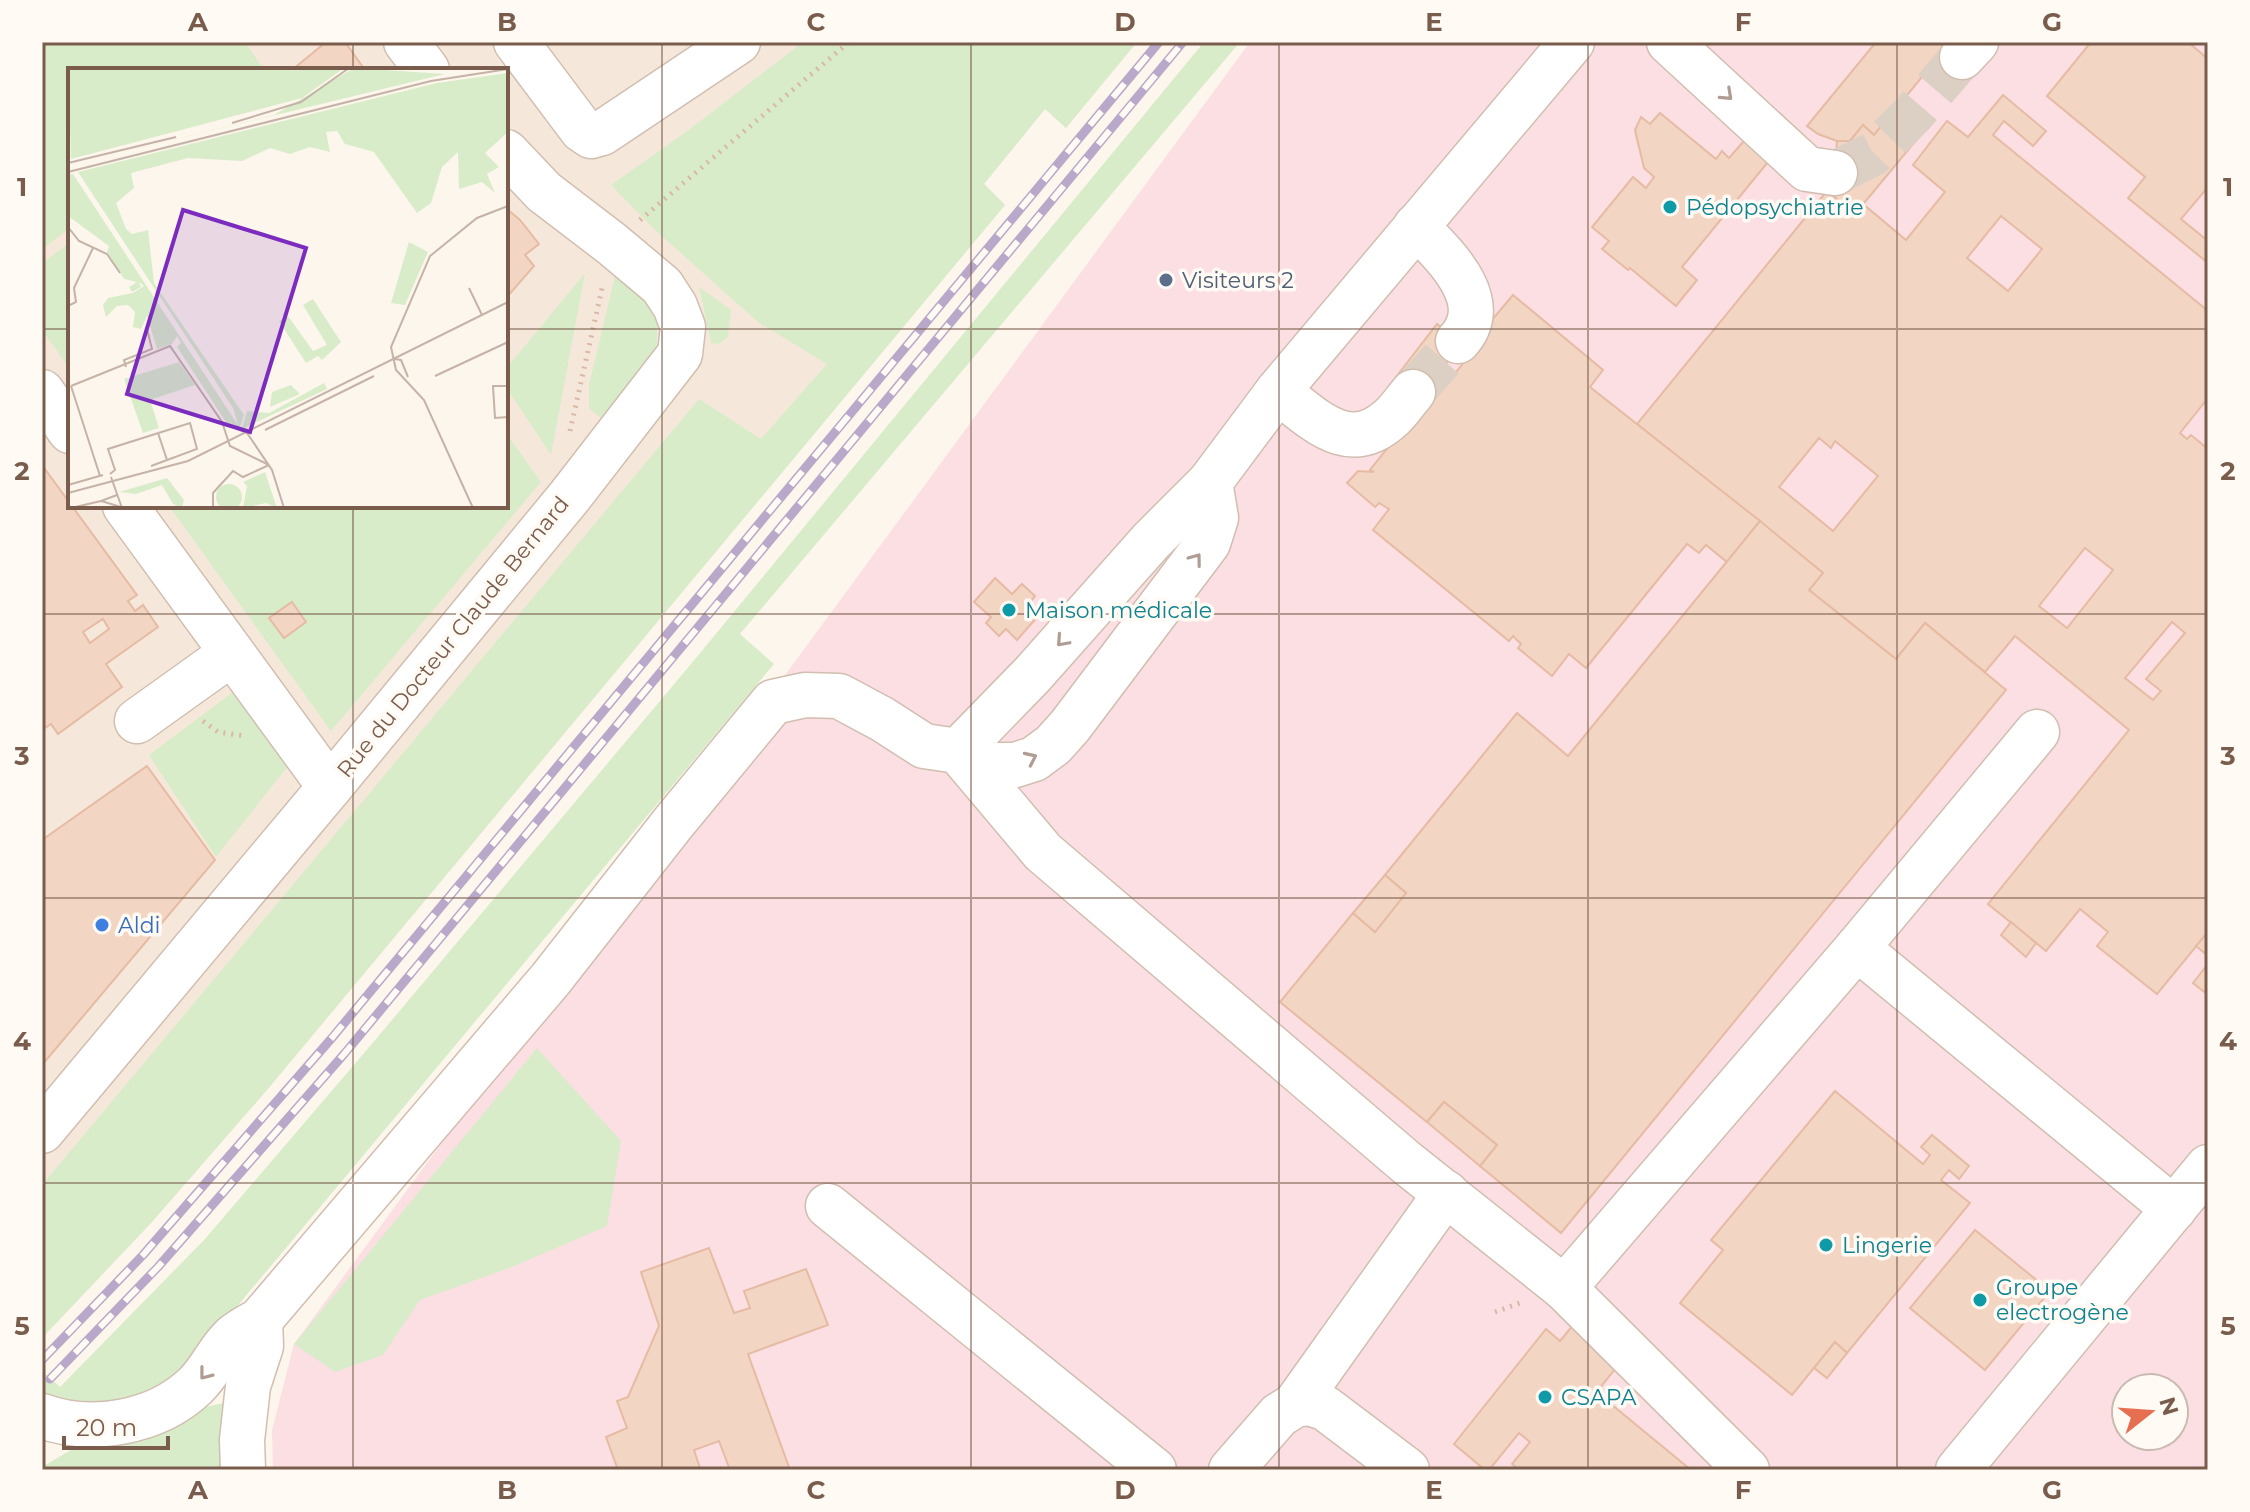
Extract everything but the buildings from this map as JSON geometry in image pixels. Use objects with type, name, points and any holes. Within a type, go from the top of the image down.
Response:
[{"type":"street","points":[[406,42],[426,68]]},
{"type":"street","points":[[516,42],[582,130],[591,136],[602,133],[738,42]]},
{"type":"street","points":[[958,751],[1032,675],[1151,541],[1210,482],[1278,391],[1572,42]]},
{"type":"street","points":[[1669,42],[1807,169],[1835,173]]},
{"type":"street","name":"Rue du Docteur Claude Bernard","points":[[42,1131],[570,496],[680,354],[683,327],[675,306],[662,286],[544,192],[508,154]]},
{"type":"street","points":[[1416,226],[1460,274],[1468,295],[1470,312],[1466,332],[1458,341]]},
{"type":"street","points":[[1278,391],[1331,431],[1352,435],[1373,431],[1392,417],[1413,392]]},
{"type":"street","points":[[42,392],[68,428]]},
{"type":"street","points":[[42,1416],[78,1425],[109,1423],[158,1411],[180,1399],[197,1384],[233,1337],[260,1320],[550,980],[773,702],[805,695],[839,696],[924,746],[958,751],[983,765],[1015,765],[1034,759],[1053,745],[1208,543],[1216,518],[1210,482]]},
{"type":"street","points":[[126,508],[330,787]]},
{"type":"street","points":[[153,709],[232,653]]},
{"type":"street","points":[[1564,1288],[1857,948],[2037,732]]},
{"type":"street","points":[[958,751],[1043,852],[1407,1163],[1564,1288],[1747,1470]]},
{"type":"street","points":[[1857,948],[2174,1209]]},
{"type":"street","points":[[1958,1470],[2208,1167]]},
{"type":"street","points":[[1231,1470],[1279,1415],[1295,1405],[1446,1193]]},
{"type":"street","points":[[828,1206],[1154,1470]]},
{"type":"street","points":[[243,1470],[242,1440],[248,1386],[261,1346],[260,1320]]},
{"type":"street","points":[[1295,1405],[1309,1403],[1325,1408],[1407,1470]]},
{"type":"path","points":[[570,434],[612,244],[849,42]]},
{"type":"path","points":[[153,709],[218,732],[298,743]]},
{"type":"shaded area","points":[[42,42],[1137,42],[1066,128],[1045,109],[984,184],[1005,205],[267,1090],[151,1223],[42,1338]]},
{"type":"shaded area","points":[[1250,42],[2208,42],[2208,1470],[273,1470],[272,1430],[294,1344]]},
{"type":"green space","points":[[42,42],[245,42],[263,68],[68,68],[68,230],[42,249]]},
{"type":"green space","points":[[803,42],[1137,42],[1066,128],[1045,109],[984,184],[1005,205],[267,1090],[151,1223],[42,1338],[42,1185],[699,399],[761,439],[827,364],[758,322],[655,230],[611,185]]},
{"type":"green space","points":[[1204,42],[1240,42],[740,634],[774,664],[199,1352],[164,1391],[128,1401],[91,1404],[42,1394],[42,1371],[60,1387],[205,1239],[691,664]]},
{"type":"green space","points":[[68,244],[68,366],[42,330],[42,263]]},
{"type":"green space","points":[[585,273],[551,455],[508,390],[508,367]]},
{"type":"green space","points":[[615,276],[646,296],[658,319],[656,355],[602,419],[589,408],[589,385]]},
{"type":"green space","points":[[699,287],[731,310],[728,337],[719,344],[711,343]]},
{"type":"green space","points":[[508,436],[541,482],[331,731],[170,508],[508,508]]},
{"type":"green space","points":[[237,689],[296,756],[216,857],[149,755]]},
{"type":"green space","points":[[537,1048],[621,1141],[607,1226],[512,1267],[420,1300],[383,1355],[335,1372],[294,1344]]},
{"type":"green space","points":[[224,1403],[224,1470],[42,1470],[42,1467],[81,1444]]},
{"type":"tunnel","points":[[1835,173],[1873,154],[1913,114],[1962,57]]},
{"type":"tunnel","points":[[1413,392],[1458,341]]},
{"type":"railway","points":[[42,1360],[143,1255],[331,1039],[1159,42]]},
{"type":"railway","points":[[50,1379],[158,1267],[345,1053],[1183,42]]},
{"type":"place","name":"Pédopsychiatrie","points":[[1670,207]]},
{"type":"place","name":"Visiteurs 2","points":[[1166,280]]},
{"type":"place","name":"Maison médicale","points":[[1009,610]]},
{"type":"place","name":"Aldi","points":[[102,925]]},
{"type":"place","name":"Lingerie","points":[[1826,1245]]},
{"type":"place","name":"Groupe electrogène","points":[[1980,1300]]},
{"type":"place","name":"CSAPA","points":[[1545,1397]]}]
